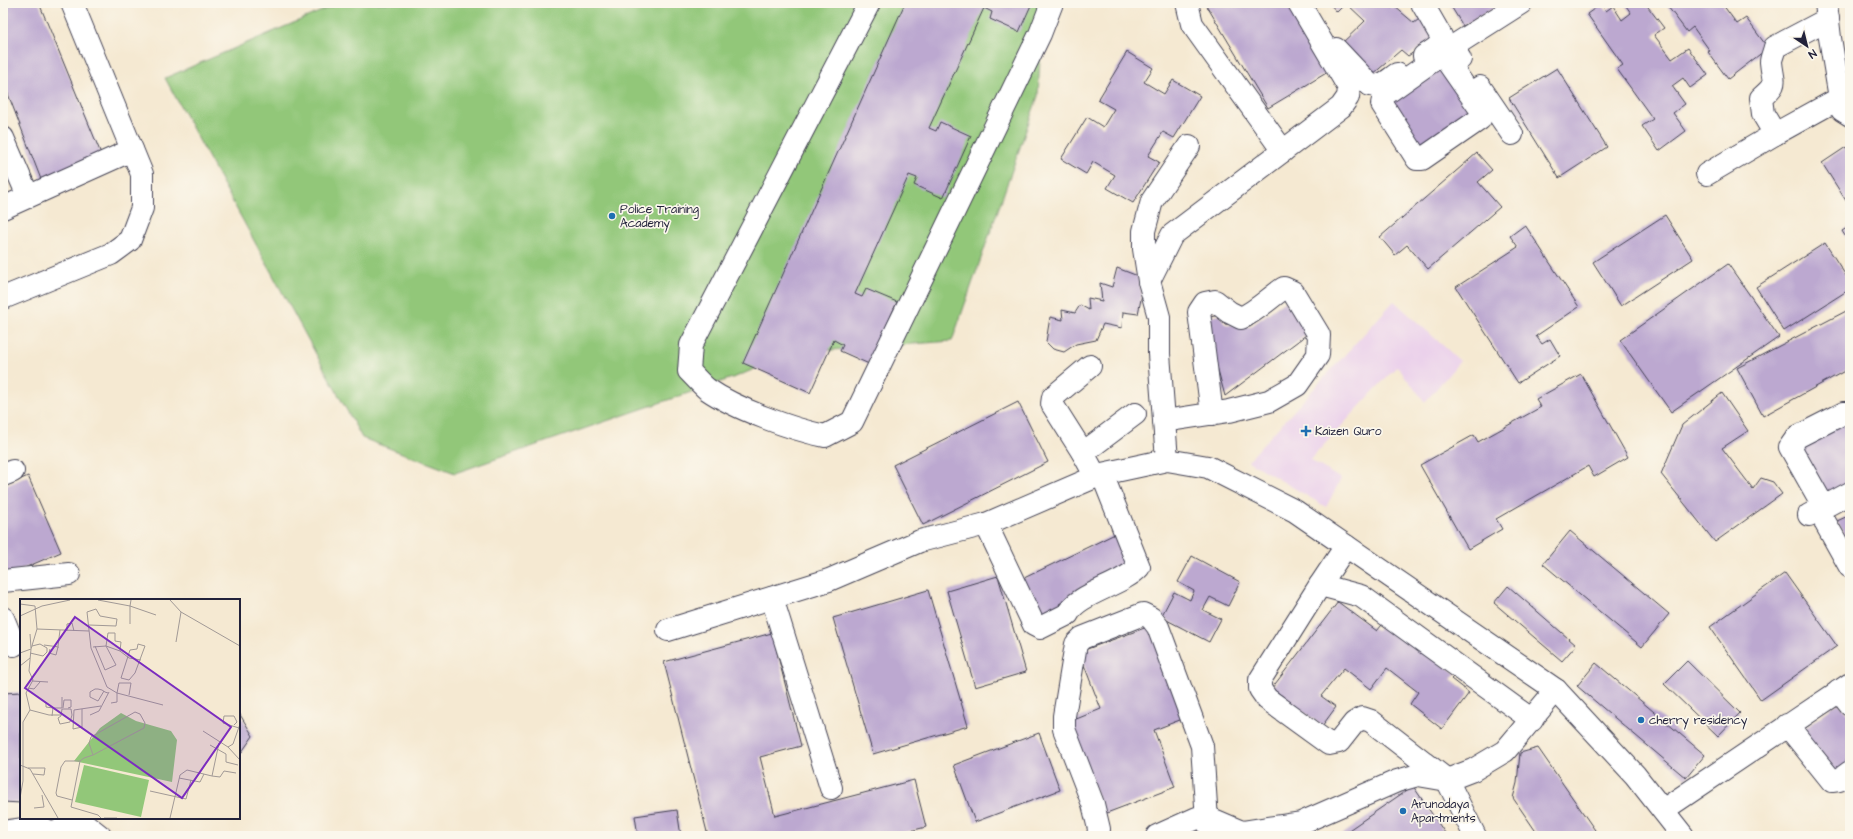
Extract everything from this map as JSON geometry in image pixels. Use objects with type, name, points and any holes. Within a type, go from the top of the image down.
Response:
[{"type":"street","points":[[3,298],[111,254],[130,240],[142,208],[142,174],[72,3]]},
{"type":"street","points":[[869,3],[691,345],[689,372],[707,388],[739,406],[794,428],[825,436],[852,422],[1040,34],[1052,3]]},
{"type":"street","points":[[1187,3],[1192,24],[1283,151]]},
{"type":"street","points":[[1149,281],[1172,235],[1341,108],[1348,97],[1349,88],[1299,3]]},
{"type":"street","points":[[1315,3],[1335,48],[1370,85],[1376,86],[1439,46],[1442,42],[1441,36],[1422,3]]},
{"type":"street","points":[[1447,50],[1481,110],[1480,119],[1422,159],[1418,159],[1382,104],[1384,95],[1447,50],[1521,3]]},
{"type":"street","points":[[1707,174],[1775,134],[1845,107],[1827,11],[1775,47],[1771,61],[1775,79],[1772,88],[1761,98],[1763,114],[1775,134]]},
{"type":"street","points":[[1447,50],[1512,134]]},
{"type":"street","points":[[3,138],[28,196]]},
{"type":"street","points":[[1167,460],[1159,354],[1159,317],[1149,281],[1144,249],[1144,231],[1152,201],[1189,146]]},
{"type":"street","points":[[3,208],[132,150]]},
{"type":"street","points":[[1164,421],[1212,414],[1269,401],[1297,385],[1318,354],[1319,335],[1293,292],[1284,288],[1270,297],[1252,314],[1241,318],[1229,312],[1215,300],[1205,303],[1199,312],[1212,414]]},
{"type":"street","points":[[986,524],[1034,625],[1040,628],[1068,614],[1070,608],[1079,602],[1132,575],[1139,567],[1099,476],[1052,404],[1053,397],[1090,366]]},
{"type":"street","points":[[1850,413],[1844,413],[1797,437],[1790,446],[1820,515],[1850,568]]},
{"type":"street","points":[[1083,453],[1135,414]]},
{"type":"street","points":[[668,630],[829,580],[920,541],[986,524],[1099,476],[1167,460],[1208,467],[1295,511],[1556,690],[1635,775],[1683,836]]},
{"type":"street","points":[[1820,515],[1850,493]]},
{"type":"street","points":[[1346,546],[1260,680],[1260,689],[1268,699],[1330,744],[1339,742],[1354,723],[1362,718],[1371,721],[1447,780],[1475,836]]},
{"type":"street","points":[[3,580],[69,574]]},
{"type":"street","points":[[1320,585],[1362,596],[1533,718]]},
{"type":"street","points":[[772,598],[831,788]]},
{"type":"street","points":[[1098,836],[1099,829],[1093,804],[1064,729],[1064,716],[1076,644],[1082,638],[1144,614],[1151,618],[1158,627],[1202,746],[1210,828]]},
{"type":"street","points":[[3,618],[13,646]]},
{"type":"street","points":[[1210,828],[1214,820],[1242,832],[1306,829],[1396,781],[1418,775],[1447,780],[1473,770],[1504,752],[1556,690]]},
{"type":"street","points":[[1663,810],[1787,725],[1846,693]]},
{"type":"street","points":[[1787,725],[1832,781],[1839,780],[1850,772]]},
{"type":"street","points":[[1157,836],[1197,818],[1210,828]]},
{"type":"street","points":[[3,832],[38,827],[51,832],[86,825],[100,836]]},
{"type":"shaded area","name":"Kaizen Quro","points":[[1394,301],[1460,361],[1425,402],[1397,366],[1310,460],[1341,479],[1326,507],[1248,461]]},
{"type":"green space","name":"Police Training Academy","points":[[340,3],[1043,3],[1038,96],[952,341],[792,353],[738,376],[455,473],[362,438],[165,78]]},
{"type":"building","points":[[39,3],[104,161],[42,182],[3,81],[3,4]]},
{"type":"building","points":[[905,3],[1032,3],[1019,32],[990,19],[992,12],[984,8],[929,128],[936,131],[940,122],[971,136],[943,198],[914,185],[917,178],[909,175],[855,294],[862,297],[866,289],[897,302],[869,364],[840,351],[843,345],[834,340],[810,393],[743,363]]},
{"type":"building","points":[[1205,3],[1287,3],[1328,72],[1268,108]]},
{"type":"building","points":[[1329,3],[1346,3],[1337,12]]},
{"type":"building","points":[[1346,3],[1388,3],[1391,8],[1394,6],[1414,23],[1423,16],[1438,36],[1408,56],[1401,50],[1372,75],[1338,47],[1365,21]]},
{"type":"building","points":[[1449,3],[1503,3],[1463,26]]},
{"type":"building","points":[[1624,3],[1645,3],[1664,28],[1654,35],[1672,59],[1688,48],[1708,75],[1690,88],[1683,78],[1672,86],[1685,104],[1673,113],[1686,131],[1659,151],[1642,126],[1653,119],[1617,69],[1623,65],[1587,14],[1601,4],[1606,11],[1613,6],[1622,20],[1631,13]]},
{"type":"building","points":[[1665,3],[1726,3],[1723,5],[1737,24],[1746,18],[1768,48],[1728,79],[1708,52],[1710,51],[1693,27],[1687,32]]},
{"type":"building","points":[[1127,52],[1153,68],[1144,82],[1164,94],[1173,80],[1200,96],[1174,138],[1163,132],[1148,156],[1159,162],[1133,203],[1107,188],[1115,175],[1093,162],[1086,174],[1061,159],[1087,117],[1103,127],[1114,109],[1098,100]]},
{"type":"building","points":[[1444,63],[1477,112],[1420,151],[1387,101]]},
{"type":"building","points":[[1557,68],[1607,147],[1559,178],[1509,98]]},
{"type":"building","points":[[1846,147],[1850,153],[1850,207],[1822,163]]},
{"type":"building","points":[[1477,153],[1492,170],[1478,182],[1500,207],[1428,269],[1407,245],[1395,255],[1380,237]]},
{"type":"building","points":[[1665,215],[1693,259],[1621,306],[1593,262]]},
{"type":"building","points":[[1525,225],[1579,307],[1536,336],[1542,344],[1550,339],[1560,356],[1518,383],[1456,287],[1518,247],[1510,236]]},
{"type":"building","points":[[1850,226],[1850,244],[1842,231]]},
{"type":"building","points":[[1825,243],[1850,282],[1850,289],[1784,331],[1756,287]]},
{"type":"building","points":[[1728,264],[1779,337],[1671,412],[1620,340]]},
{"type":"building","points":[[1117,268],[1138,276],[1142,294],[1138,314],[1123,312],[1122,328],[1103,324],[1096,340],[1076,344],[1064,352],[1053,349],[1046,342],[1050,317],[1063,320],[1062,310],[1075,313],[1080,305],[1089,310],[1088,298],[1102,301],[1100,283],[1112,287]]},
{"type":"building","points":[[1285,301],[1310,332],[1225,396],[1204,318],[1220,315],[1225,324],[1250,327]]},
{"type":"building","points":[[1850,309],[1850,368],[1763,416],[1737,368]]},
{"type":"building","points":[[1581,374],[1628,457],[1594,477],[1588,466],[1496,519],[1502,529],[1468,549],[1420,465],[1474,435],[1478,442],[1541,407],[1536,399]]},
{"type":"building","points":[[1722,393],[1748,431],[1722,448],[1753,489],[1761,478],[1773,482],[1782,494],[1715,542],[1661,474],[1682,425]]},
{"type":"building","points":[[1018,402],[1048,462],[923,525],[893,465]]},
{"type":"building","points":[[1846,419],[1850,426],[1850,487],[1824,500],[1795,444]]},
{"type":"building","points":[[28,476],[61,552],[6,576],[3,569],[3,487]]},
{"type":"building","points":[[1850,515],[1850,547],[1837,521]]},
{"type":"building","points":[[1570,531],[1669,614],[1642,647],[1543,564]]},
{"type":"building","points":[[1117,533],[1133,567],[1059,604],[1063,612],[1039,623],[1020,580]]},
{"type":"building","points":[[1192,556],[1240,582],[1228,606],[1210,597],[1203,610],[1221,619],[1209,642],[1161,617],[1174,592],[1190,600],[1194,591],[1178,582]]},
{"type":"building","points":[[1785,573],[1837,646],[1761,700],[1710,627]]},
{"type":"building","points":[[998,576],[1026,672],[975,687],[947,591]]},
{"type":"building","points":[[1508,586],[1576,645],[1562,661],[1494,603]]},
{"type":"building","points":[[928,590],[968,726],[873,754],[833,618]]},
{"type":"building","points":[[1338,602],[1377,631],[1386,620],[1456,674],[1451,679],[1469,693],[1442,729],[1410,704],[1418,692],[1387,668],[1371,689],[1344,668],[1321,696],[1336,707],[1322,726],[1272,688]]},
{"type":"building","points":[[1150,626],[1185,718],[1154,730],[1175,787],[1104,814],[1069,722],[1101,709],[1079,652]]},
{"type":"building","points":[[772,633],[801,746],[760,757],[775,816],[914,780],[926,827],[890,836],[708,836],[664,662]]},
{"type":"building","points":[[1687,661],[1740,713],[1718,736],[1664,684]]},
{"type":"building","name":"cherry residency","points":[[1596,663],[1705,755],[1686,778],[1577,686]]},
{"type":"building","points":[[20,692],[20,803],[3,802],[3,693]]},
{"type":"building","points":[[1838,703],[1850,717],[1850,764],[1835,776],[1799,733]]},
{"type":"building","points":[[240,715],[253,736],[240,755]]},
{"type":"building","points":[[1039,733],[1060,790],[975,822],[954,765]]},
{"type":"building","points":[[1538,748],[1599,836],[1536,836],[1537,833],[1513,798],[1517,783],[1520,753]]},
{"type":"building","name":"Arunodaya Apartments","points":[[1413,786],[1447,836],[1340,836]]},
{"type":"building","points":[[677,810],[681,836],[638,836],[635,816]]},
{"type":"place","name":"Police Training Academy","points":[[612,216]]},
{"type":"place","name":"Kaizen Quro","points":[[1306,431]]},
{"type":"place","name":"cherry residency","points":[[1641,720]]},
{"type":"place","name":"Arunodaya Apartments","points":[[1403,811]]}]
